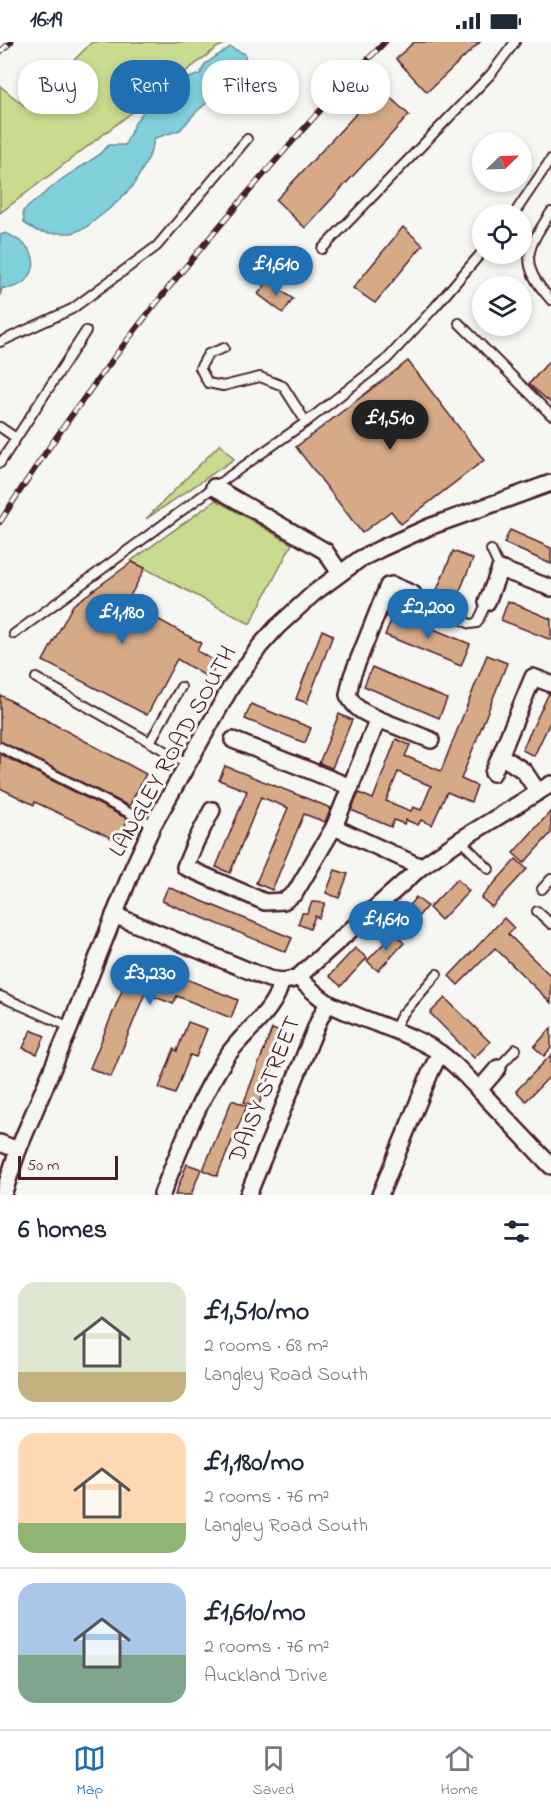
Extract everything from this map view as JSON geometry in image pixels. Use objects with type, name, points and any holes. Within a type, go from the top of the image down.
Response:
[{"type":"street","name":"LANGLEY ROAD SOUTH","points":[[3,1195],[18,1150],[133,868],[153,825],[231,687],[260,646],[295,609],[340,573],[366,556],[405,537],[551,483]]},
{"type":"street","points":[[213,487],[325,551],[340,573]]},
{"type":"street","points":[[486,602],[500,569],[551,588]]},
{"type":"street","points":[[413,594],[392,585],[388,586],[348,688],[348,695],[357,709],[431,740]]},
{"type":"street","points":[[493,773],[533,677],[551,684]]},
{"type":"street","points":[[212,810],[185,867],[265,902],[284,901],[295,893],[334,827],[378,719]]},
{"type":"street","points":[[233,741],[351,787]]},
{"type":"street","points":[[114,915],[269,979],[291,981],[422,867],[460,840],[544,788],[501,756]]},
{"type":"street","points":[[334,827],[422,867]]},
{"type":"street","points":[[298,977],[328,1003],[428,1045],[440,1053],[479,1090],[551,1166]]},
{"type":"street","points":[[162,1194],[195,1111],[228,1054],[275,1000],[281,981]]},
{"type":"street","name":"DAISY STREET","points":[[248,1195],[328,1003]]},
{"type":"street","points":[[380,1195],[430,1071],[440,1053]]},
{"type":"street","points":[[479,1090],[498,1068]]},
{"type":"street","points":[[0,1143],[18,1150]]},
{"type":"lane","points":[[322,249],[491,74],[515,42]]},
{"type":"lane","points":[[0,342],[72,309],[157,246],[247,139]]},
{"type":"lane","points":[[521,204],[551,159]]},
{"type":"lane","points":[[551,212],[528,255],[530,270],[541,289],[551,300]]},
{"type":"lane","points":[[14,634],[213,487],[306,422],[387,359],[472,264]]},
{"type":"lane","points":[[459,322],[551,415]]},
{"type":"lane","points":[[0,463],[86,331]]},
{"type":"lane","points":[[224,348],[208,354],[200,368],[208,383],[223,386],[260,376],[283,386],[306,422]]},
{"type":"lane","points":[[0,427],[16,438]]},
{"type":"lane","points":[[491,550],[500,569]]},
{"type":"lane","points":[[413,594],[470,624],[477,623],[486,602]]},
{"type":"lane","points":[[36,678],[187,763]]},
{"type":"lane","points":[[150,742],[181,687]]},
{"type":"lane","points":[[0,747],[153,825]]},
{"type":"lane","points":[[460,840],[489,869]]},
{"type":"lane","points":[[542,889],[551,879]]},
{"type":"lane","points":[[537,910],[551,924]]},
{"type":"lane","points":[[394,1030],[400,1016],[437,974]]},
{"type":"lane","points":[[0,996],[70,1026]]},
{"type":"lane","points":[[498,1068],[516,1049]]},
{"type":"green space","points":[[92,42],[229,42],[218,47],[190,68],[190,60],[110,60],[110,114],[130,114],[0,213],[0,86],[18,101],[18,114],[98,114],[98,60],[74,60]]},
{"type":"green space","points":[[220,444],[234,459],[146,519]]},
{"type":"green space","points":[[216,500],[292,544],[250,624],[131,561]]},
{"type":"water","points":[[230,47],[245,54],[245,60],[211,60]]},
{"type":"water","points":[[202,70],[202,107],[180,130],[155,138],[149,157],[133,186],[114,205],[85,228],[72,233],[37,231],[24,223],[23,211],[62,179],[96,157],[109,145],[125,145],[142,114],[190,114],[190,78],[200,74]]},
{"type":"water","points":[[6,233],[28,248],[32,255],[33,269],[21,284],[2,288],[0,297],[0,235]]},
{"type":"building","points":[[414,42],[480,42],[427,92],[396,59]]},
{"type":"building","points":[[390,97],[409,115],[305,228],[276,200],[356,114],[390,114]]},
{"type":"building","points":[[403,227],[423,245],[375,303],[353,288]]},
{"type":"building","points":[[268,281],[293,299],[283,313],[258,294]]},
{"type":"building","points":[[551,359],[551,403],[529,384]]},
{"type":"building","points":[[408,361],[484,460],[401,524],[391,511],[362,533],[296,447]]},
{"type":"building","points":[[510,530],[551,548],[551,564],[504,543]]},
{"type":"building","points":[[453,551],[473,559],[454,605],[434,597]]},
{"type":"building","points":[[132,562],[145,568],[127,602],[201,643],[197,651],[218,663],[209,678],[177,659],[147,715],[43,661],[73,605]]},
{"type":"building","points":[[508,601],[551,619],[551,640],[501,620]]},
{"type":"building","points":[[394,613],[470,644],[461,666],[385,635]]},
{"type":"building","points":[[322,630],[333,635],[307,703],[296,699]]},
{"type":"building","points":[[487,655],[507,663],[461,779],[477,786],[471,802],[447,792],[432,825],[421,820],[418,825],[406,820],[404,824],[394,820],[391,827],[351,810],[359,793],[373,799],[396,739],[410,745],[405,756],[441,771]],"holes":[[[398,772],[431,786],[421,810],[413,807],[411,811],[386,801]]]},
{"type":"building","points":[[372,667],[447,699],[439,718],[364,686]]},
{"type":"building","points":[[549,693],[551,694],[551,720],[534,756],[522,750]]},
{"type":"building","points":[[0,695],[146,774],[129,806],[0,741]]},
{"type":"building","points":[[251,704],[311,728],[305,743],[245,719]]},
{"type":"building","points":[[339,714],[352,720],[332,768],[319,763]]},
{"type":"building","points":[[0,754],[128,819],[118,841],[0,788]]},
{"type":"building","points":[[225,766],[331,808],[325,822],[304,814],[272,890],[256,883],[288,808],[261,797],[230,873],[216,867],[247,791],[219,780]]},
{"type":"building","points":[[551,811],[551,833],[524,863],[513,853]]},
{"type":"building","points":[[516,859],[527,869],[492,907],[481,898]]},
{"type":"building","points":[[335,870],[348,874],[339,898],[326,893]]},
{"type":"building","points":[[457,879],[469,891],[441,920],[429,908]]},
{"type":"building","points":[[168,887],[292,938],[286,952],[162,901]]},
{"type":"building","points":[[416,897],[427,906],[403,935],[392,926]]},
{"type":"building","points":[[312,902],[325,903],[319,918],[315,916],[310,929],[298,924],[302,913],[307,913]]},
{"type":"building","points":[[504,918],[514,928],[508,934],[551,976],[551,1003],[495,948],[458,985],[449,976]]},
{"type":"building","points":[[394,933],[404,943],[378,971],[367,961]]},
{"type":"building","points":[[355,948],[367,958],[341,986],[329,976]]},
{"type":"building","points":[[137,954],[166,966],[162,975],[182,983],[184,978],[238,1000],[231,1018],[177,996],[173,1004],[145,993],[111,1077],[90,1068]]},
{"type":"building","points":[[445,998],[490,1042],[474,1058],[430,1013]]},
{"type":"building","points":[[188,1022],[207,1029],[196,1057],[190,1055],[175,1094],[159,1088],[174,1049],[177,1051]]},
{"type":"building","points":[[551,1028],[551,1048],[544,1056],[534,1047]]},
{"type":"building","points":[[272,1029],[286,1034],[258,1107],[244,1102]]},
{"type":"building","points":[[31,1030],[45,1036],[37,1054],[23,1048]]},
{"type":"building","points":[[551,1055],[551,1075],[526,1101],[516,1091]]},
{"type":"building","points":[[232,1100],[247,1106],[217,1176],[203,1170]]},
{"type":"building","points":[[187,1164],[201,1169],[191,1195],[175,1195]]},
{"type":"railway","points":[[0,52],[11,42]]},
{"type":"railway","points":[[0,522],[80,403],[168,289],[286,149],[385,42]]}]
